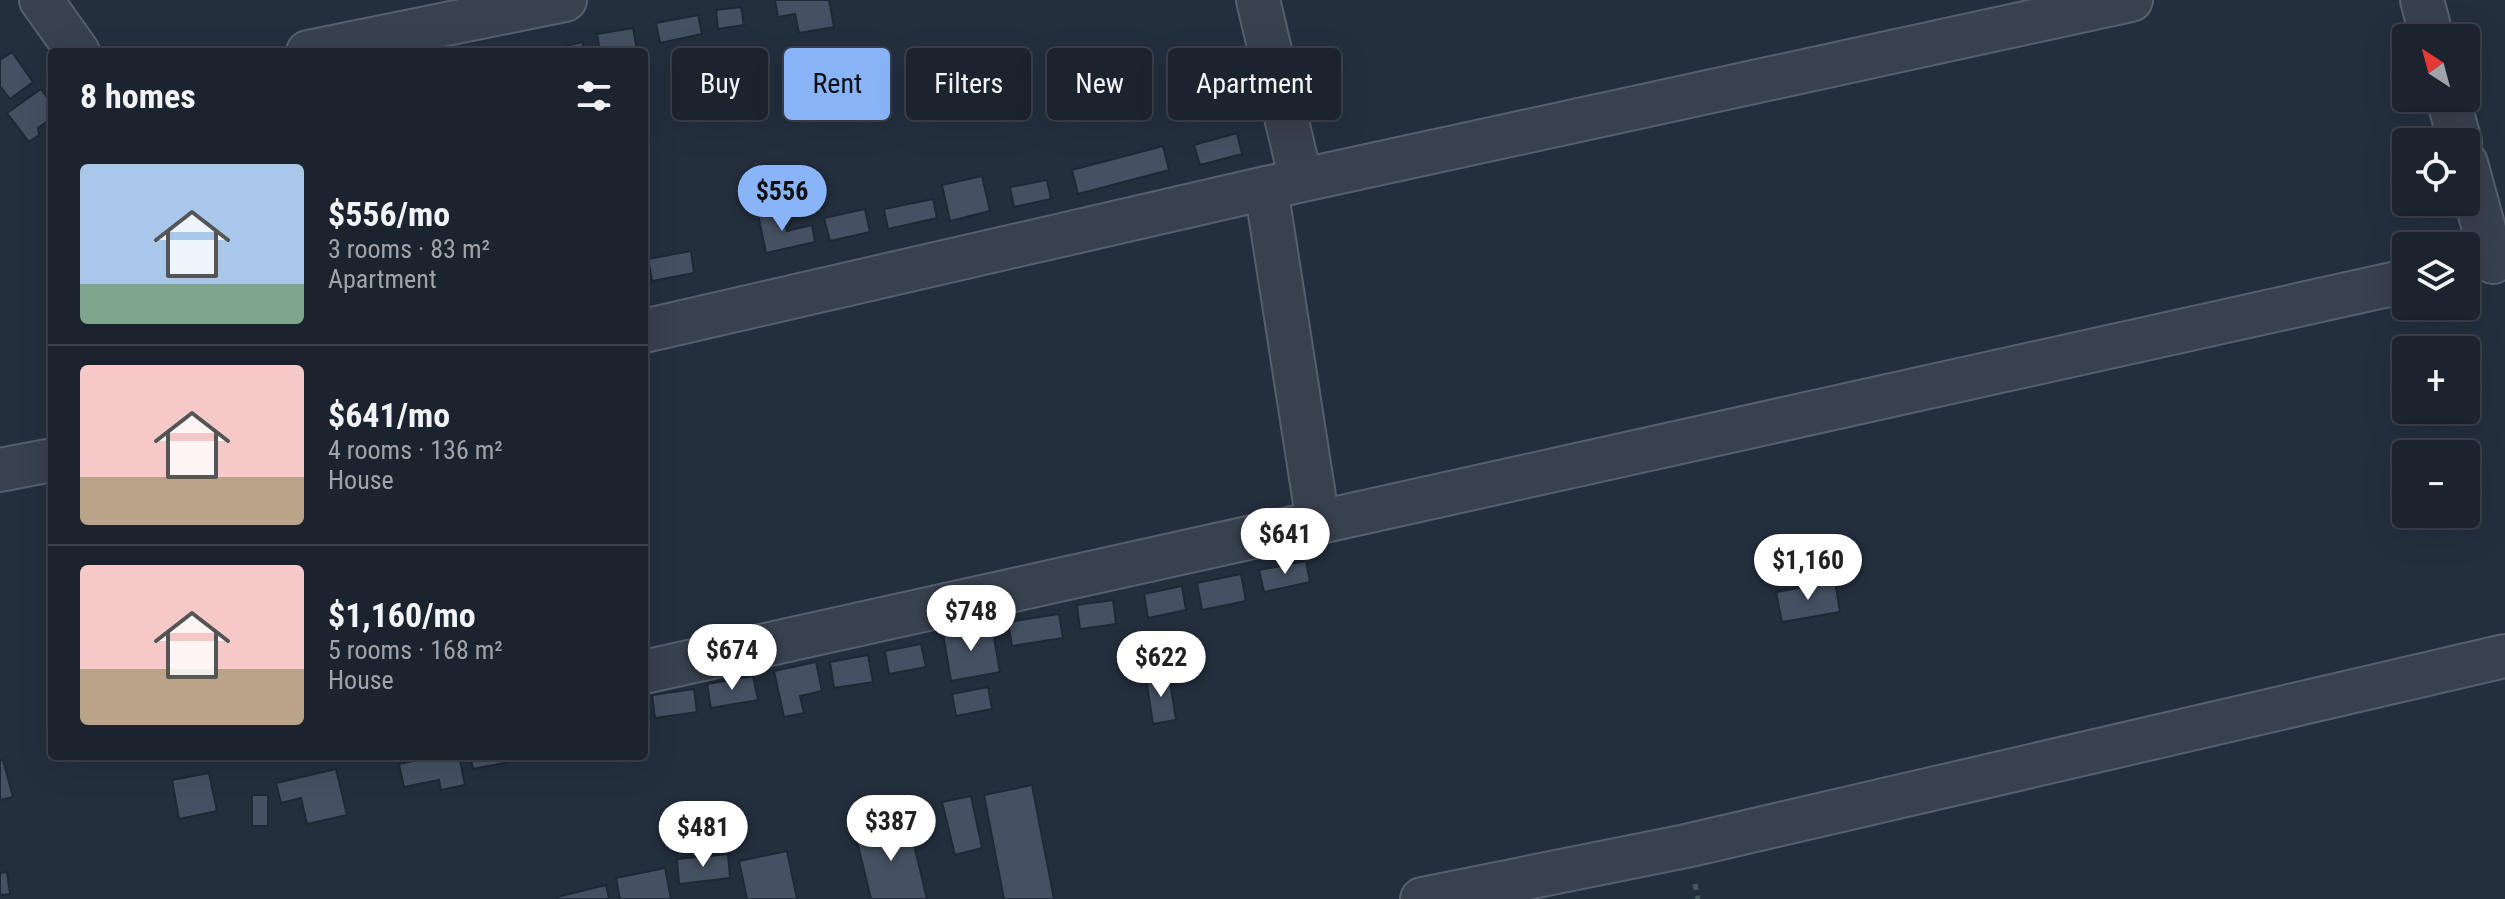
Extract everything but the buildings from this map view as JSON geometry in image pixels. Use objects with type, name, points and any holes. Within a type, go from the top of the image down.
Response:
[{"type":"street","points":[[41,0],[75,48]]},
{"type":"street","points":[[328,48],[565,0]]},
{"type":"street","points":[[1258,0],[1283,184],[1318,522]]},
{"type":"street","points":[[648,330],[1283,184],[2131,0]]},
{"type":"street","points":[[2422,0],[2428,24]]},
{"type":"street","points":[[2478,216],[2488,263]]},
{"type":"street","points":[[648,671],[2392,284]]},
{"type":"street","points":[[0,470],[48,461]]},
{"type":"street","points":[[1422,899],[1702,843],[2505,656]]}]
